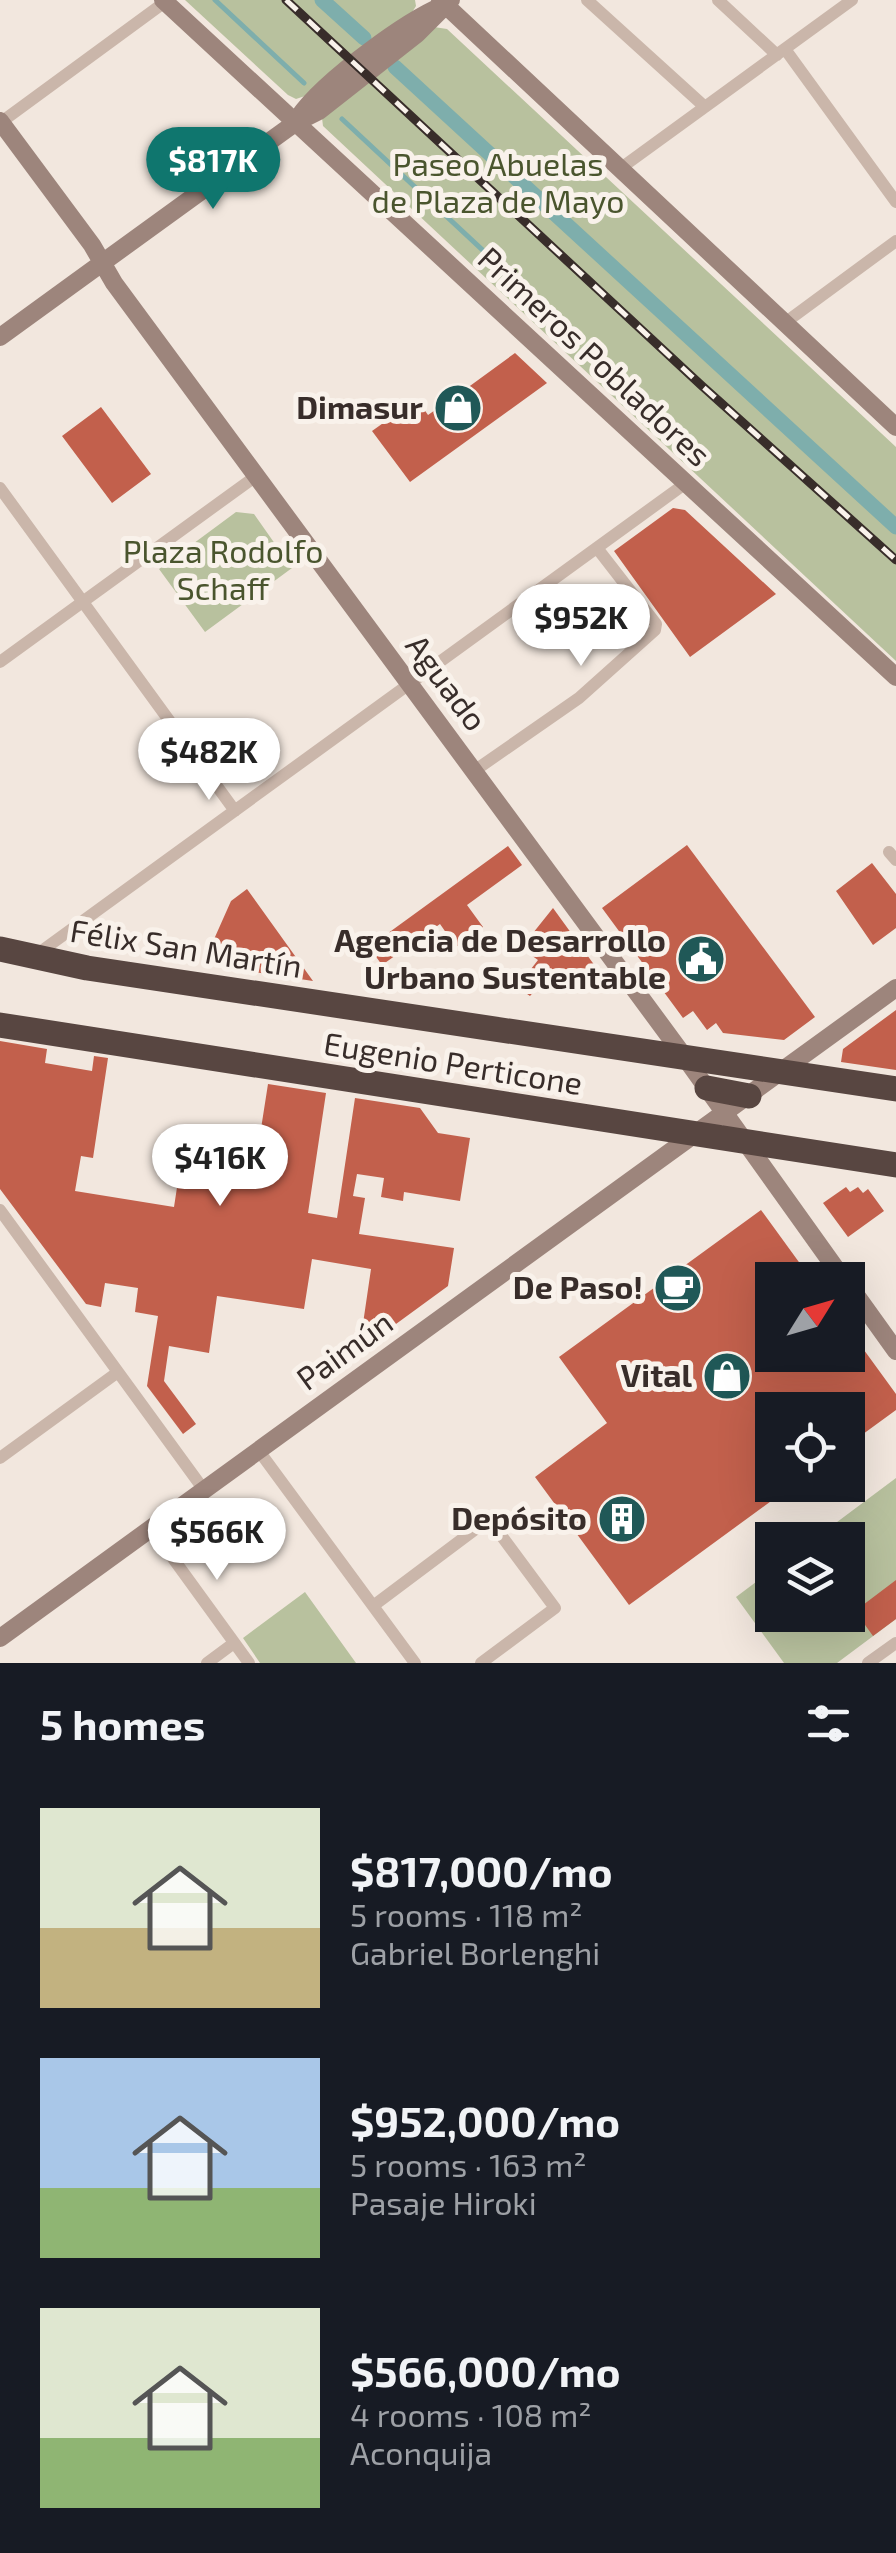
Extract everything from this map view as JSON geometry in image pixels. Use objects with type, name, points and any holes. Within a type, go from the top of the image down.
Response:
[{"type":"highway","name":"Félix San Martín","points":[[0,949],[87,968],[896,1089]]},
{"type":"highway","name":"Eugenio Perticone","points":[[0,1025],[896,1165]]},
{"type":"highway","points":[[707,1088],[749,1096]]},
{"type":"street","points":[[587,0],[704,107]]},
{"type":"street","points":[[718,0],[781,52],[896,202]]},
{"type":"street","points":[[0,122],[164,1]]},
{"type":"street","name":"Primeros Pobladores","points":[[164,1],[896,677]]},
{"type":"street","points":[[0,337],[295,123],[319,111],[423,29],[445,2],[896,427]]},
{"type":"street","points":[[621,168],[846,2]]},
{"type":"street","name":"Aguado","points":[[0,122],[831,1262]]},
{"type":"street","points":[[786,322],[896,242]]},
{"type":"street","points":[[0,662],[256,476]]},
{"type":"street","points":[[34,956],[686,483]]},
{"type":"street","points":[[0,488],[235,811]]},
{"type":"street","points":[[474,771],[572,704],[656,630],[597,548]]},
{"type":"street","name":"Paimún","points":[[0,1638],[896,988]]},
{"type":"street","points":[[0,1210],[5,1227],[204,1490]]},
{"type":"street","name":"Aguado","points":[[865,1308],[896,1351]]},
{"type":"street","points":[[0,1458],[118,1372]]},
{"type":"street","points":[[258,1451],[415,1663]]},
{"type":"street","points":[[372,1606],[489,1519],[555,1608],[481,1663]]},
{"type":"street","points":[[152,1528],[249,1663]]},
{"type":"street","points":[[207,1663],[234,1643]]},
{"type":"street","points":[[868,1663],[896,1643]]},
{"type":"green space","name":"Paseo Abuelas de Plaza de Mayo","points":[[185,0],[415,0],[416,6],[308,95],[296,99]]},
{"type":"green space","name":"Paseo Abuelas de Plaza de Mayo","points":[[434,27],[447,29],[896,447],[896,661],[323,126],[322,118]]},
{"type":"green space","name":"Plaza Rodolfo Schaff","points":[[236,512],[254,514],[292,568],[205,632],[159,569]]},
{"type":"green space","points":[[896,1478],[896,1619],[837,1663],[784,1663],[761,1632],[865,1632],[865,1522],[837,1522]]},
{"type":"green space","points":[[755,1583],[755,1623],[736,1597]]},
{"type":"green space","points":[[305,1592],[356,1663],[260,1663],[243,1638]]},
{"type":"building","name":"Dimasur","points":[[515,353],[547,383],[410,482],[372,431],[417,399],[428,415],[438,408],[452,427],[477,410],[463,391]]},
{"type":"building","points":[[101,407],[151,474],[112,503],[62,436]]},
{"type":"building","points":[[673,508],[685,510],[776,594],[690,657],[614,551]]},
{"type":"building","points":[[687,845],[815,1017],[784,1040],[723,1033],[716,1023],[707,1030],[693,1011],[683,1018],[602,908]]},
{"type":"building","points":[[508,846],[522,865],[467,905],[483,927],[456,947],[440,924],[382,965],[369,947]]},
{"type":"building","points":[[872,863],[896,894],[896,928],[873,945],[836,891]]},
{"type":"building","points":[[247,889],[313,981],[203,964],[231,901]]},
{"type":"building","points":[[553,908],[603,977],[587,989],[577,990],[562,969],[544,992],[538,987],[530,996],[517,987],[538,960],[521,948]]},
{"type":"building","points":[[896,1010],[896,1070],[841,1062],[843,1049]]},
{"type":"building","points":[[0,1041],[47,1049],[45,1063],[92,1071],[94,1056],[108,1058],[93,1158],[81,1156],[75,1191],[174,1207],[182,1155],[255,1167],[268,1084],[326,1093],[308,1213],[337,1218],[355,1098],[420,1108],[438,1133],[470,1138],[460,1201],[404,1192],[403,1201],[381,1197],[384,1178],[357,1174],[353,1196],[365,1198],[359,1234],[454,1248],[448,1286],[359,1351],[371,1269],[312,1259],[304,1309],[217,1296],[209,1353],[169,1346],[164,1381],[196,1424],[183,1434],[147,1386],[158,1316],[135,1312],[138,1288],[105,1283],[101,1307],[86,1304],[0,1189]]},
{"type":"building","points":[[846,1187],[850,1192],[858,1187],[863,1193],[868,1189],[884,1211],[848,1237],[823,1203]]},
{"type":"building","name":"Vital","points":[[761,1210],[799,1262],[755,1262],[755,1372],[865,1372],[865,1351],[896,1394],[896,1410],[865,1433],[865,1392],[755,1392],[755,1502],[770,1502],[629,1605],[535,1477],[607,1423],[559,1357]]},
{"type":"building","points":[[896,1580],[896,1619],[873,1636],[865,1625],[865,1603]]},
{"type":"waterway","points":[[215,0],[304,83]]},
{"type":"waterway","points":[[322,0],[364,38]]},
{"type":"waterway","points":[[395,67],[896,527]]},
{"type":"waterway","points":[[342,119],[563,325],[567,334],[564,341]]},
{"type":"railway","points":[[286,0],[896,560]]},
{"type":"place","name":"Dimasur","points":[[458,408]]},
{"type":"place","name":"Agencia de Desarrollo Urbano Sustentable","points":[[701,959]]},
{"type":"place","name":"De Paso!","points":[[678,1288]]},
{"type":"place","name":"Vital","points":[[727,1376]]},
{"type":"place","name":"Depósito","points":[[622,1519]]}]
